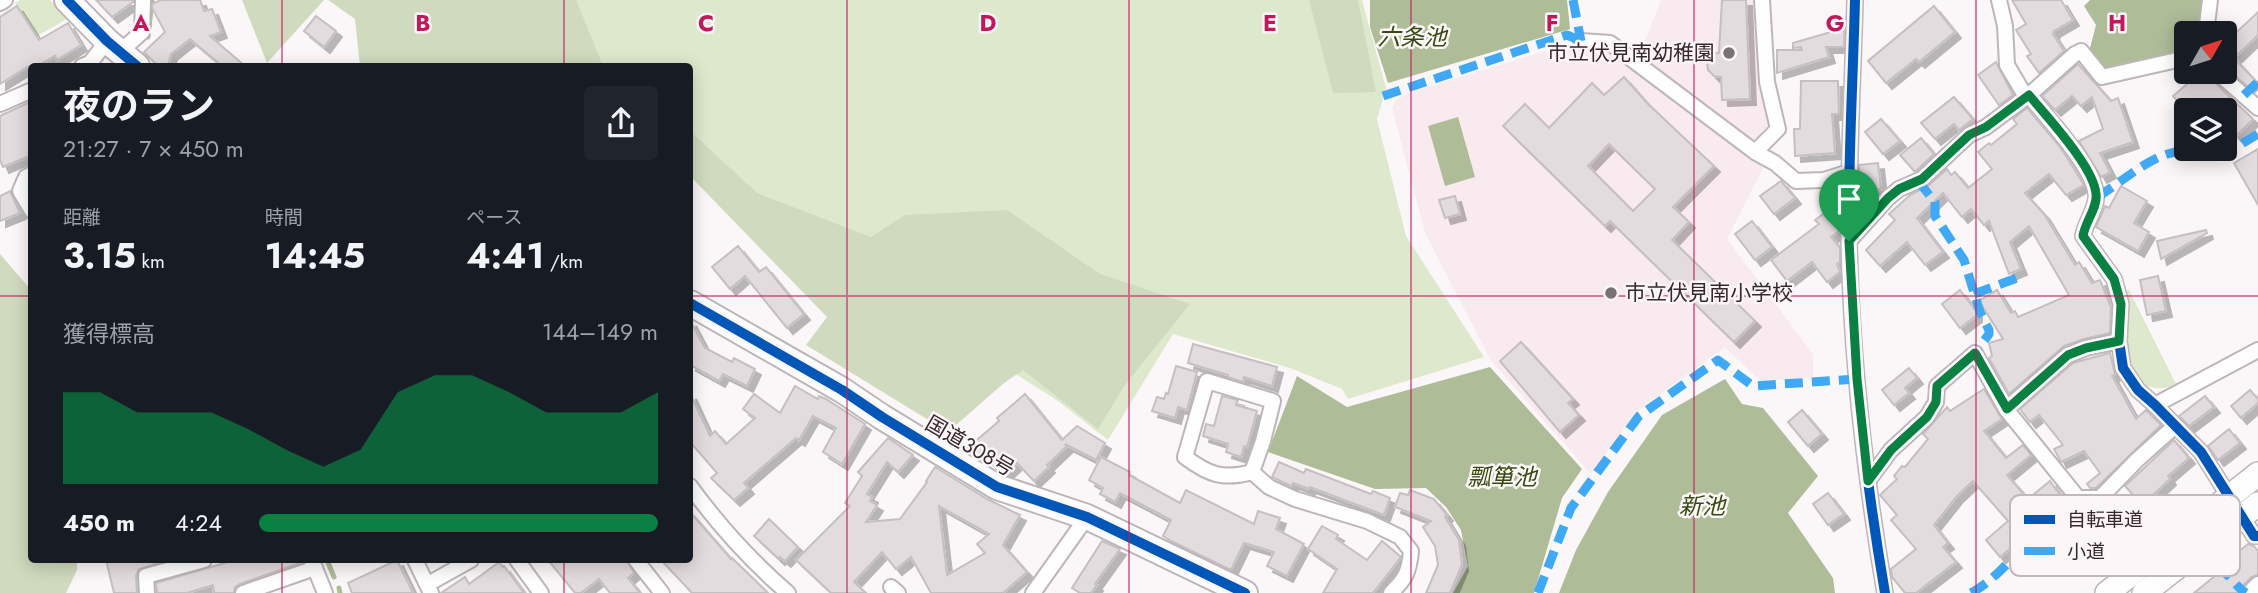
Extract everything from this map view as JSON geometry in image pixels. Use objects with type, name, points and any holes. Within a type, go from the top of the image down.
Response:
[{"type":"highway","points":[[67,0],[122,53]]},
{"type":"highway","name":"国道308号","points":[[693,305],[842,390],[881,417],[997,487],[1087,517],[1245,593]]},
{"type":"main road","points":[[2229,495],[2258,474]]},
{"type":"main road","points":[[2107,593],[2128,576]]},
{"type":"main road","points":[[2144,593],[2172,576]]},
{"type":"street","points":[[0,3],[5,0]]},
{"type":"street","points":[[90,63],[122,53],[142,32],[143,0]]},
{"type":"street","points":[[1755,152],[1778,129],[1767,82],[1762,0]]},
{"type":"street","points":[[1855,0],[1849,241],[1857,379],[1868,481],[1885,593]]},
{"type":"street","points":[[1999,0],[2005,26],[2007,65],[2027,96],[2080,159],[2093,180],[2097,197],[2083,236],[2114,279],[2121,304],[2119,341],[2123,368],[2138,390],[2201,452],[2227,495]]},
{"type":"street","points":[[2207,21],[2210,0]]},
{"type":"street","points":[[1581,41],[1610,43],[1796,181],[1824,180],[1849,172]]},
{"type":"street","points":[[1849,241],[1888,198],[1899,189],[1922,179],[1969,135],[1986,127],[2027,96],[2075,54],[2081,51],[2102,77],[2174,61]]},
{"type":"street","points":[[2231,84],[2258,108]]},
{"type":"street","points":[[0,104],[28,92]]},
{"type":"street","points":[[28,176],[20,191],[28,204]]},
{"type":"street","points":[[2007,409],[2068,355],[2119,341]]},
{"type":"street","points":[[2155,405],[2258,350]]},
{"type":"street","points":[[1868,481],[1891,450],[1927,417],[1936,402],[1937,386],[1975,353],[2007,409],[2076,495]]},
{"type":"street","points":[[1206,381],[1273,401],[1252,472],[1237,476],[1214,475],[1203,471],[1185,457],[1206,381]]},
{"type":"street","points":[[2103,495],[2175,426]]},
{"type":"street","points":[[1252,472],[1269,487],[1295,499],[1367,521],[1400,537],[1410,551],[1409,570],[1391,593]]},
{"type":"street","points":[[693,490],[723,530],[788,593]]},
{"type":"street","points":[[2240,510],[2254,526]]},
{"type":"street","points":[[1033,593],[1087,517]]},
{"type":"street","points":[[147,593],[146,576],[193,563]]},
{"type":"street","points":[[416,563],[429,589],[467,563]]},
{"type":"street","points":[[519,563],[541,593]]},
{"type":"street","points":[[637,563],[662,593]]},
{"type":"street","points":[[243,593],[313,564],[325,593]]},
{"type":"street","points":[[2249,593],[2258,584]]},
{"type":"shaded area","points":[[20,0],[50,0],[67,19],[37,36],[15,3]]},
{"type":"shaded area","points":[[242,0],[324,0],[267,63]]},
{"type":"shaded area","points":[[328,0],[576,0],[602,63],[360,63],[355,19]]},
{"type":"shaded area","points":[[514,0],[1362,0],[1386,88],[1377,119],[1406,236],[1484,357],[1348,399],[1342,389],[1290,368],[1173,334],[1108,440],[1058,401],[693,168],[693,63],[558,63]]},
{"type":"shaded area","points":[[1309,0],[1358,0],[1376,92],[1333,93]]},
{"type":"shaded area","points":[[1661,0],[1759,0],[1773,126],[1752,147],[1637,62]]},
{"type":"shaded area","name":"市立伏見南小学校","points":[[1562,46],[1593,49],[1617,57],[1765,164],[1727,239],[1813,354],[1813,378],[1760,381],[1725,347],[1636,412],[1591,474],[1491,361],[1425,233],[1392,108],[1396,100],[1408,93]]},
{"type":"shaded area","points":[[693,134],[757,193],[871,237],[905,215],[1007,210],[1100,274],[1190,304],[1125,385],[1098,429],[1023,370],[948,432],[806,345],[827,317],[693,179]]},
{"type":"shaded area","points":[[0,254],[28,287],[28,563],[77,563],[77,570],[66,593],[0,593]]},
{"type":"shaded area","points":[[2129,290],[2176,384],[2162,388],[2147,386],[2131,371],[2127,360],[2128,318],[2124,291]]},
{"type":"water","name":"六条池","points":[[1370,0],[1567,0],[1570,29],[1388,83],[1370,27]]},
{"type":"water","points":[[2090,0],[2203,0],[2202,21],[2174,21],[2174,56],[2104,73],[2090,48],[2096,25],[2084,6]]},
{"type":"water","points":[[1458,117],[1475,177],[1445,186],[1428,126]]},
{"type":"water","name":"瓢箪池","points":[[1490,367],[1582,469],[1562,498],[1534,593],[1453,593],[1468,566],[1461,530],[1446,507],[1426,488],[1375,489],[1268,452],[1297,376],[1347,407]]},
{"type":"water","name":"新池","points":[[1725,379],[1742,404],[1763,408],[1818,476],[1788,513],[1833,578],[1835,593],[1559,593],[1576,550],[1608,492],[1662,415]]},
{"type":"building","points":[[96,0],[133,0],[133,2],[112,17]]},
{"type":"building","points":[[161,0],[200,0],[204,11],[212,9],[221,32],[210,36],[242,63],[218,63],[190,39],[171,54],[169,63],[155,63],[144,52],[165,32],[152,4]]},
{"type":"building","points":[[1722,0],[1746,0],[1750,99],[1722,100],[1721,77],[1714,76],[1708,70],[1707,63],[1712,60],[1711,53],[1719,53]]},
{"type":"building","points":[[2012,0],[2061,0],[2073,20],[2054,31],[2053,34],[2064,51],[2039,73],[2027,56],[2031,54],[2016,30],[2026,24]]},
{"type":"building","points":[[17,6],[39,40],[68,23],[81,45],[57,60],[55,56],[42,63],[28,63],[28,67],[0,84],[0,17]]},
{"type":"building","points":[[1934,6],[1955,32],[1919,62],[1916,59],[1886,83],[1868,61]]},
{"type":"building","points":[[2258,12],[2258,35],[2237,55],[2237,32]]},
{"type":"building","points":[[316,16],[336,31],[324,47],[304,31]]},
{"type":"building","points":[[1831,19],[1845,19],[1844,47],[1826,47],[1829,57],[1777,73],[1777,50],[1802,50],[1801,47],[1793,48],[1793,43],[1831,32]]},
{"type":"building","points":[[2237,61],[2255,80],[2248,87],[2237,77]]},
{"type":"building","points":[[1996,62],[2013,95],[1999,105],[1978,75]]},
{"type":"building","points":[[2078,64],[2111,101],[2118,98],[2133,142],[2100,153],[2110,172],[2101,177],[2079,141],[2103,129],[2092,97],[2081,106],[2072,96],[2055,110],[2042,96]]},
{"type":"building","points":[[1624,77],[1646,102],[1714,166],[1673,207],[1689,222],[1672,240],[1755,321],[1734,342],[1610,221],[1605,226],[1503,126],[1525,104],[1549,128],[1592,83],[1604,95]],"holes":[[[1609,144],[1655,189],[1633,211],[1588,166]]]},
{"type":"building","points":[[1801,81],[1838,81],[1839,114],[1832,114],[1835,153],[1795,156],[1794,129],[1800,129]]},
{"type":"building","points":[[2187,84],[2216,84],[2231,98],[2175,98],[2173,96]]},
{"type":"building","points":[[1954,97],[1973,119],[1959,130],[1954,124],[1935,139],[1921,123]]},
{"type":"building","points":[[28,103],[28,157],[3,167],[0,160],[0,116]]},
{"type":"building","points":[[2237,104],[2253,119],[2237,135]]},
{"type":"building","points":[[2027,108],[2061,148],[2084,185],[2066,195],[2049,174],[2025,193],[2044,214],[2075,265],[2079,262],[2092,283],[2100,280],[2111,307],[2110,333],[2064,346],[2009,394],[1989,358],[1992,356],[1989,343],[2003,339],[1979,301],[1997,290],[2011,313],[2015,311],[2018,317],[2069,295],[2029,226],[2010,242],[2021,269],[2009,274],[1989,221],[1984,225],[1971,209],[1962,217],[1943,193],[1917,218],[1943,252],[1925,265],[1907,242],[1880,266],[1866,250],[1895,220],[1889,214],[1910,195],[1928,186],[1947,169],[1951,175],[1955,172],[1968,188],[1992,169],[1978,152],[2017,124],[2013,119]]},
{"type":"building","points":[[1881,119],[1900,141],[1883,154],[1865,132]]},
{"type":"building","points":[[1921,138],[1934,154],[1915,172],[1900,155]]},
{"type":"building","points":[[2258,149],[2258,205],[2234,163]]},
{"type":"building","points":[[1878,163],[1881,189],[1859,191],[1859,165]]},
{"type":"building","points":[[1781,181],[1795,198],[1774,214],[1760,196]]},
{"type":"building","points":[[2121,186],[2147,201],[2134,223],[2149,232],[2138,251],[2096,227],[2105,206],[2109,208]]},
{"type":"building","points":[[10,191],[20,213],[0,221],[0,196]]},
{"type":"building","points":[[1455,196],[1460,214],[1445,218],[1439,200]]},
{"type":"building","points":[[1831,208],[1839,219],[1839,231],[1831,237],[1840,248],[1840,262],[1837,264],[1840,272],[1827,282],[1812,262],[1787,281],[1771,260],[1819,224],[1815,220]]},
{"type":"building","points":[[1752,221],[1772,247],[1755,260],[1735,234]]},
{"type":"building","points":[[2206,230],[2207,233],[2161,259],[2157,241]]},
{"type":"building","points":[[738,246],[759,272],[766,267],[804,314],[787,328],[745,276],[730,289],[712,267]]},
{"type":"building","points":[[2158,276],[2166,311],[2147,315],[2140,280]]},
{"type":"building","points":[[1960,290],[1976,311],[1976,316],[1960,328],[1942,304]]},
{"type":"building","points":[[693,326],[705,348],[732,362],[734,358],[755,369],[747,386],[723,374],[719,381],[693,367]]},
{"type":"building","points":[[1521,342],[1573,399],[1568,403],[1579,415],[1560,432],[1500,361]]},
{"type":"building","points":[[1193,344],[1277,367],[1272,386],[1244,377],[1243,382],[1188,363]]},
{"type":"building","points":[[2110,353],[2115,374],[2112,376],[2136,419],[2146,410],[2161,425],[2096,488],[2090,488],[2087,484],[2100,473],[2084,451],[2061,462],[2054,449],[2063,445],[2039,415],[2030,422],[2020,409],[2073,363]]},
{"type":"building","points":[[1176,366],[1197,372],[1187,410],[1178,407],[1175,418],[1152,411],[1157,397],[1164,399],[1166,393],[1168,394]]},
{"type":"building","points":[[1909,368],[1917,378],[1905,388],[1909,393],[1894,405],[1882,390]]},
{"type":"building","points":[[795,386],[818,399],[819,396],[826,399],[865,424],[842,464],[823,452],[836,428],[813,416],[799,440],[796,438],[744,483],[748,488],[734,500],[711,478],[717,473],[693,445],[693,399],[710,436],[715,431],[726,444],[755,418],[743,409],[754,394],[780,413]]},
{"type":"building","points":[[1984,389],[2002,419],[1984,431],[2006,458],[2023,445],[2031,455],[2007,475],[2024,495],[2010,495],[2010,549],[2000,557],[1986,540],[2008,521],[1973,481],[1934,525],[1948,543],[1943,547],[1956,562],[1916,593],[1905,593],[1892,577],[1891,569],[1916,549],[1891,520],[1897,515],[1880,495],[1897,479],[1894,476],[1928,439],[1923,434],[1947,407],[1950,411]]},
{"type":"building","points":[[2250,390],[2258,403],[2241,418],[2231,406]]},
{"type":"building","points":[[1025,394],[1062,440],[1077,426],[1105,443],[1096,460],[1065,444],[1067,446],[1034,481],[1017,463],[1005,474],[983,455],[978,458],[965,450]]},
{"type":"building","points":[[1222,396],[1238,400],[1236,405],[1257,411],[1247,447],[1244,446],[1241,457],[1226,452],[1228,444],[1203,436],[1206,424],[1214,426]]},
{"type":"building","points":[[2205,396],[2214,407],[2189,426],[2179,416]]},
{"type":"building","points":[[1802,410],[1822,434],[1808,446],[1788,422]]},
{"type":"building","points":[[2229,429],[2240,443],[2218,460],[2208,446]]},
{"type":"building","points":[[888,438],[913,455],[898,472],[887,462],[867,494],[872,497],[870,501],[877,505],[866,522],[900,519],[935,467],[989,500],[1020,515],[1003,545],[1027,572],[1003,593],[931,593],[911,557],[896,569],[882,552],[854,582],[866,593],[831,593],[796,560],[850,506],[845,503],[862,476],[858,472]],"holes":[[[939,506],[989,534],[977,544],[985,553],[947,575]]]},
{"type":"building","points":[[2174,440],[2189,458],[2168,476],[2170,479],[2155,495],[2133,495],[2125,486]]},
{"type":"building","points":[[1101,457],[1180,503],[1186,490],[1254,524],[1258,511],[1280,518],[1276,529],[1304,544],[1287,576],[1267,566],[1274,552],[1244,543],[1231,570],[1163,536],[1171,520],[1120,493],[1115,502],[1100,494],[1103,488],[1089,480]]},
{"type":"building","points":[[1279,462],[1304,473],[1306,469],[1371,494],[1373,491],[1390,498],[1384,515],[1310,487],[1309,489],[1293,483],[1291,486],[1272,477]]},
{"type":"building","points":[[2050,481],[2060,495],[2033,495]]},
{"type":"building","points":[[1410,490],[1434,499],[1447,515],[1445,517],[1459,540],[1462,565],[1450,593],[1426,593],[1438,565],[1435,546],[1423,527],[1431,521],[1395,507],[1400,493],[1408,495]]},
{"type":"building","points":[[1828,493],[1844,514],[1828,525],[1813,504]]},
{"type":"building","points":[[693,515],[731,559],[768,593],[692,593],[664,563],[693,563]]},
{"type":"building","points":[[769,519],[798,547],[785,561],[780,557],[779,559],[754,536]]},
{"type":"building","points":[[1322,526],[1338,535],[1336,539],[1367,560],[1382,541],[1401,557],[1373,593],[1323,593],[1337,569],[1308,549]]},
{"type":"building","points":[[1102,541],[1120,549],[1091,593],[1080,593],[1072,588]]},
{"type":"building","points":[[2248,544],[2258,551],[2258,575],[2242,586],[2240,593],[2194,593],[2215,576],[2240,576],[2240,550]]},
{"type":"building","points":[[107,563],[158,563],[139,569],[136,576],[137,593],[114,593]]},
{"type":"building","points":[[225,563],[300,563],[240,584],[235,587],[234,593],[214,593],[213,585],[187,593],[157,593],[156,583]]},
{"type":"building","points":[[391,563],[398,563],[413,593],[352,593],[348,583]]},
{"type":"building","points":[[500,563],[524,593],[441,593],[465,577],[469,584]]},
{"type":"building","points":[[550,563],[629,563],[634,573],[628,578],[640,593],[610,593],[599,579],[581,593],[575,593]]},
{"type":"waterway","points":[[148,37],[152,0]]},
{"type":"waterway","points":[[328,563],[334,577]]},
{"type":"waterway","points":[[339,588],[340,593]]},
{"type":"marked path","points":[[1573,0],[1581,41]]},
{"type":"marked path","points":[[1383,96],[1567,35],[1581,41]]},
{"type":"marked path","points":[[2244,95],[2258,82]]},
{"type":"marked path","points":[[2097,197],[2152,160],[2164,155],[2189,151],[2222,156],[2258,134]]},
{"type":"marked path","points":[[1918,181],[1935,202],[1935,216],[1964,260],[1980,312],[1989,330],[1975,353]]},
{"type":"marked path","points":[[1974,294],[2017,278]]},
{"type":"marked path","points":[[1538,593],[1571,508],[1639,416],[1718,360],[1753,386],[1857,379]]},
{"type":"marked path","points":[[1971,593],[2010,560]]},
{"type":"marked path","points":[[2228,576],[2246,593]]},
{"type":"cycle path","points":[[67,0],[107,41],[133,63]]},
{"type":"cycle path","points":[[1855,0],[1849,179],[1850,283],[1860,416],[1885,593]]},
{"type":"cycle path","points":[[2029,95],[2079,157],[2093,183],[2096,199],[2083,236],[2114,279],[2121,304],[2119,341],[2123,368],[2138,390],[2201,452],[2228,495]]},
{"type":"cycle path","points":[[693,305],[842,390],[997,487],[1087,517],[1245,593]]},
{"type":"cycle path","points":[[2240,514],[2254,536],[2258,536]]},
{"type":"place","name":"市立伏見南幼稚園","points":[[1729,53]]},
{"type":"place","name":"市立伏見南小学校","points":[[1611,293]]},
{"type":"route","points":[[2029,95],[2080,159],[2093,180],[2097,197],[2083,236],[2114,279],[2121,304],[2119,341],[2068,355],[2007,409],[1975,353],[1937,386],[1936,402],[1927,417],[1891,450],[1868,481],[1857,379],[1849,241],[1899,189],[1922,179],[1969,135],[1986,127],[2029,95]]}]
